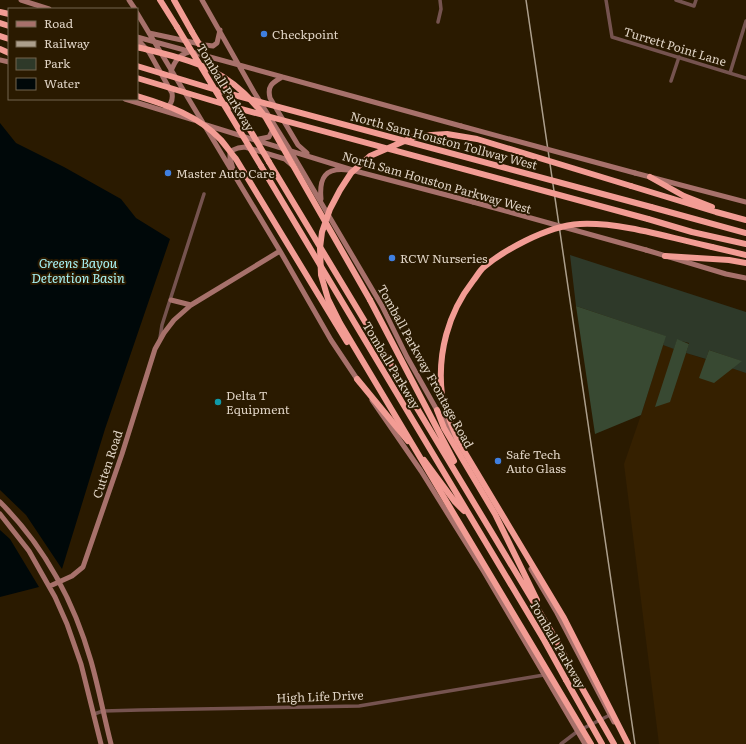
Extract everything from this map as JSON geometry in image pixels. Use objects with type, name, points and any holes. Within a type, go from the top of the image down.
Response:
[{"type":"highway","name":"Tomball Parkway","points":[[160,0],[261,166],[472,520],[602,744]]},
{"type":"highway","name":"Tomball Parkway","points":[[174,0],[269,162],[554,636],[614,744]]},
{"type":"highway","points":[[138,47],[202,65],[222,75],[240,88],[266,118],[370,300],[482,516]]},
{"type":"highway","name":"North Sam Houston Tollway West","points":[[138,66],[223,92],[746,233]]},
{"type":"highway","name":"North Sam Houston Tollway West","points":[[138,78],[238,108],[692,232],[746,244]]},
{"type":"highway","points":[[138,96],[183,112],[206,127],[221,140],[236,159],[396,424],[416,454],[425,464]]},
{"type":"highway","points":[[591,744],[340,323],[328,300],[321,275],[320,248],[322,232],[330,209],[340,190],[351,173],[370,156],[416,136],[447,134],[477,139],[746,220]]},
{"type":"highway","points":[[650,177],[690,199],[717,209],[746,216]]},
{"type":"highway","points":[[629,744],[564,618],[458,441],[449,420],[442,396],[441,369],[442,351],[445,337],[453,313],[465,291],[483,267],[510,248],[542,233],[578,224],[619,226],[746,254]]},
{"type":"highway","points":[[664,256],[729,260],[746,263]]},
{"type":"highway","points":[[357,379],[433,471],[455,502],[472,520]]},
{"type":"highway","points":[[437,410],[444,428],[495,514],[554,636]]},
{"type":"main road","points":[[21,0],[46,8]]},
{"type":"main road","name":"Tomball Parkway Frontage Road","points":[[202,0],[382,306],[407,357],[557,613],[610,715],[629,744]]},
{"type":"main road","points":[[138,15],[280,251],[331,340],[421,471],[484,572],[585,744]]},
{"type":"main road","points":[[149,33],[213,46],[217,43],[220,30]]},
{"type":"main road","points":[[138,38],[746,202]]},
{"type":"main road","points":[[138,39],[149,52],[172,93],[173,99],[169,105],[164,109],[158,109]]},
{"type":"main road","points":[[171,71],[180,56],[190,52]]},
{"type":"main road","points":[[282,77],[270,87],[268,92],[270,98],[298,145],[311,156]]},
{"type":"main road","name":"North Sam Houston Parkway West","points":[[128,100],[360,172],[646,250],[726,274],[746,278]]},
{"type":"main road","points":[[254,139],[264,139],[269,137],[273,128],[272,120]]},
{"type":"main road","points":[[236,179],[230,153],[233,150],[245,147],[285,160],[296,168],[309,181]]},
{"type":"main road","points":[[321,202],[320,188],[322,181],[325,175],[330,171],[339,169],[360,172]]},
{"type":"main road","name":"Cutten Road","points":[[50,586],[72,576],[83,567],[124,447],[155,349],[159,341],[174,320],[191,305],[280,251]]},
{"type":"main road","points":[[171,300],[191,305]]},
{"type":"main road","points":[[0,502],[31,537],[60,581],[75,616],[91,661],[111,744]]},
{"type":"main road","points":[[0,514],[29,551],[50,586],[67,624],[81,662],[101,744]]},
{"type":"street","points":[[438,22],[441,9],[440,0]]},
{"type":"street","name":"Turrett Point Lane","points":[[606,0],[612,37],[746,78]]},
{"type":"street","points":[[676,0],[694,6],[696,0]]},
{"type":"street","points":[[730,73],[746,21]]},
{"type":"street","points":[[671,81],[678,57]]},
{"type":"street","name":"Cutten Road","points":[[159,341],[162,325],[204,194]]},
{"type":"street","name":"High Life Drive","points":[[94,714],[103,711],[359,706],[544,675]]},
{"type":"street","points":[[561,744],[578,731],[610,715]]},
{"type":"shaded area","points":[[663,345],[746,373],[746,744],[659,744],[624,464]]},
{"type":"green space","points":[[570,255],[746,312],[746,373],[731,368],[741,361],[709,350],[706,359],[686,353],[689,343],[677,340],[674,349],[663,345],[665,336],[576,306]]},
{"type":"green space","points":[[576,306],[666,336],[641,415],[595,434]]},
{"type":"green space","points":[[677,339],[689,344],[670,402],[655,407]]},
{"type":"green space","points":[[709,350],[742,361],[714,383],[699,378]]},
{"type":"water","name":"Greens Bayou Detention Basin","points":[[0,123],[16,143],[64,167],[121,199],[136,218],[170,239],[105,429],[62,569],[26,515],[0,490]]},
{"type":"water","points":[[0,530],[10,539],[39,587],[0,597]]},
{"type":"railway","points":[[526,0],[635,744]]},
{"type":"place","name":"Checkpoint","points":[[264,34]]},
{"type":"place","name":"Master Auto Care","points":[[168,173]]},
{"type":"place","name":"RCW Nurseries","points":[[392,258]]},
{"type":"place","name":"Delta T Equipment","points":[[218,402]]},
{"type":"place","name":"Safe Tech Auto Glass","points":[[498,461]]}]
